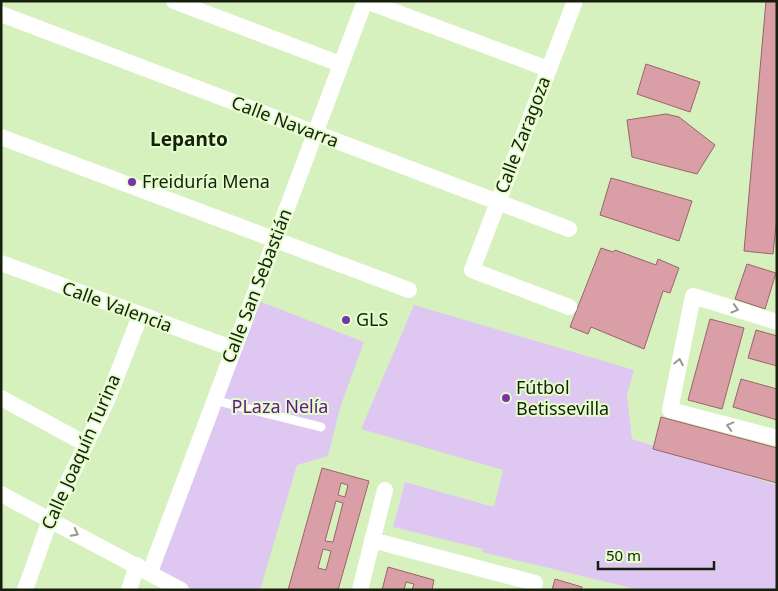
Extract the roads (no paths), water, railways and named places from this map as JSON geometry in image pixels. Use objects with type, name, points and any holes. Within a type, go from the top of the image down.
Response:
[{"type":"street","points":[[174,1],[340,64]]},
{"type":"street","points":[[365,1],[548,69]]},
{"type":"street","name":"Calle San Sebastián","points":[[128,590],[143,569],[214,400],[365,1]]},
{"type":"street","name":"Calle Zaragoza","points":[[569,307],[472,270],[575,1]]},
{"type":"street","name":"Calle Navarra","points":[[1,14],[569,230]]},
{"type":"street","points":[[1,137],[409,290]]},
{"type":"street","name":"Calle Valencia","points":[[1,263],[140,316],[234,349]]},
{"type":"street","points":[[776,318],[693,296],[670,410],[777,438]]},
{"type":"street","name":"Calle Joaquín Turina","points":[[25,590],[50,520],[108,398],[140,316]]},
{"type":"street","points":[[1,398],[86,444]]},
{"type":"street","points":[[360,590],[385,490]]},
{"type":"street","points":[[1,494],[181,590]]},
{"type":"street","points":[[372,540],[534,586]]},
{"type":"lane","points":[[214,400],[320,427]]},
{"type":"place","name":"Freiduría Mena","points":[[132,182]]},
{"type":"place","name":"GLS","points":[[346,320]]},
{"type":"place","name":"Fútbol Betissevilla","points":[[506,398]]},
{"type":"district","name":"Lepanto","points":[[189,139]]},
{"type":"park label","name":"PLaza Nelía","points":[[280,407]]}]
